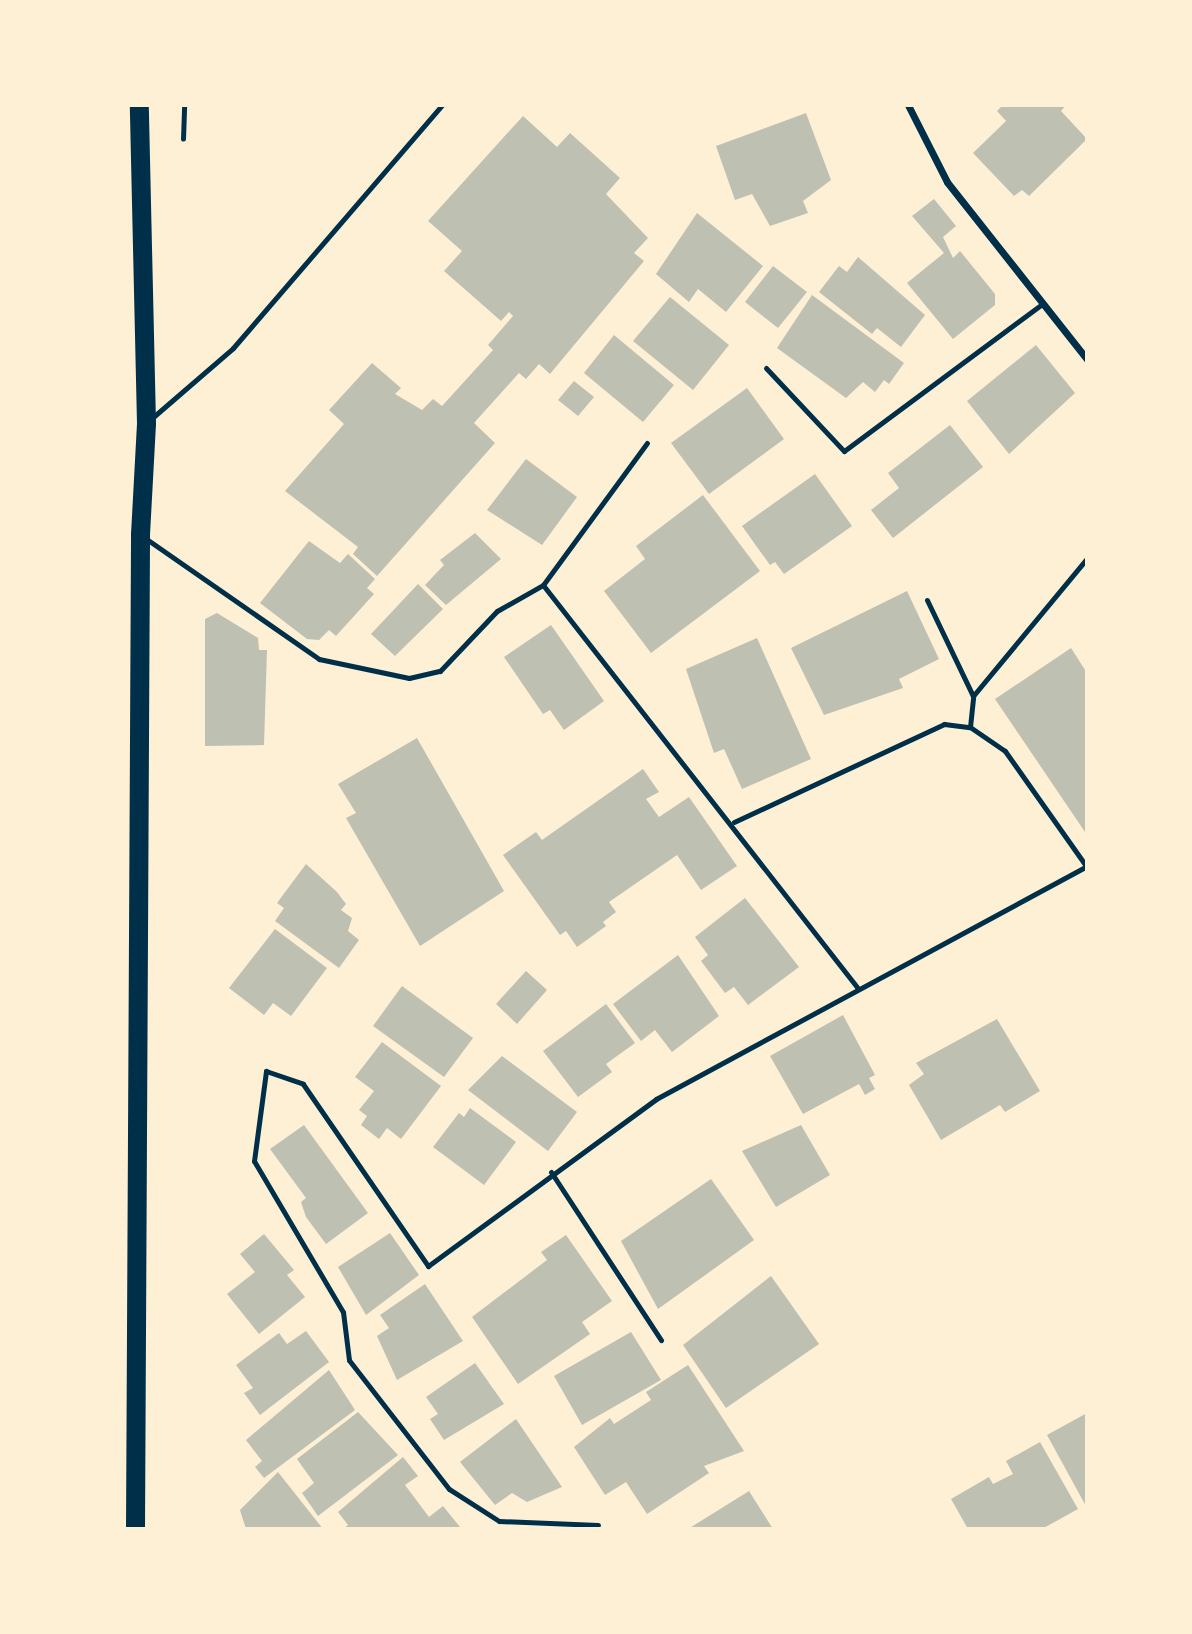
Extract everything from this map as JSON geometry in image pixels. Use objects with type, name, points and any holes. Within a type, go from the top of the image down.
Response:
[{"type":"highway","points":[[135,1529],[139,534],[146,423],[139,105]]},
{"type":"street","points":[[908,105],[947,182],[1087,359]]},
{"type":"lane","points":[[146,423],[233,348],[442,105]]},
{"type":"lane","points":[[766,368],[844,451],[1043,303]]},
{"type":"lane","points":[[139,534],[319,659],[409,678],[440,671],[497,611],[543,585],[647,443]]},
{"type":"lane","points":[[972,696],[1087,558]]},
{"type":"lane","points":[[543,585],[734,822],[857,986]]},
{"type":"lane","points":[[927,600],[972,696],[970,727]]},
{"type":"lane","points":[[598,1525],[499,1521],[459,1495],[349,1360],[343,1312],[254,1161],[266,1070],[303,1084],[428,1266],[551,1172],[656,1099],[857,986],[1086,866],[1005,751],[970,727],[944,724],[734,822]]},
{"type":"lane","points":[[551,1172],[661,1340]]},
{"type":"building","points":[[1003,105],[1066,105],[1061,111],[1087,139],[1029,196],[1022,190],[1014,196],[973,153],[1006,121],[997,111]]},
{"type":"building","points":[[806,113],[831,180],[803,201],[808,213],[770,226],[752,194],[735,200],[716,146]]},
{"type":"building","points":[[523,116],[557,147],[570,133],[620,178],[606,194],[648,238],[634,253],[644,261],[550,374],[539,364],[526,379],[519,373],[474,423],[495,443],[377,576],[353,554],[358,547],[285,491],[344,424],[329,410],[372,363],[401,388],[395,394],[422,410],[433,399],[442,406],[493,350],[488,345],[513,316],[509,312],[501,321],[444,271],[462,251],[428,221]]},
{"type":"building","points":[[934,199],[956,226],[943,237],[953,258],[960,251],[995,294],[995,305],[953,339],[907,283],[944,253],[912,216]]},
{"type":"building","points":[[697,213],[763,266],[726,312],[698,289],[689,302],[656,274]]},
{"type":"building","points":[[858,257],[925,315],[901,347],[877,328],[872,334],[819,292],[839,266],[847,272]]},
{"type":"building","points":[[773,266],[807,292],[778,328],[745,302]]},
{"type":"building","points":[[812,295],[904,363],[889,384],[884,380],[875,392],[863,382],[846,398],[777,348]]},
{"type":"building","points":[[670,297],[729,345],[693,390],[633,341]]},
{"type":"building","points":[[614,335],[674,385],[643,422],[584,373]]},
{"type":"building","points":[[1036,345],[1075,393],[1009,454],[967,401]]},
{"type":"building","points":[[574,381],[594,397],[578,416],[558,400]]},
{"type":"building","points":[[747,388],[784,439],[709,494],[671,443]]},
{"type":"building","points":[[950,425],[983,467],[893,538],[871,510],[899,488],[888,473]]},
{"type":"building","points":[[526,459],[577,497],[542,545],[487,510]]},
{"type":"building","points":[[815,474],[852,526],[784,574],[775,562],[770,565],[742,526]]},
{"type":"building","points":[[703,495],[760,571],[651,653],[604,591],[645,559],[636,546]]},
{"type":"building","points":[[475,533],[501,559],[446,605],[425,585],[444,565],[440,560]]},
{"type":"building","points":[[309,541],[340,563],[348,554],[375,579],[367,588],[374,594],[336,636],[329,630],[319,640],[307,639],[260,603]]},
{"type":"building","points":[[418,584],[443,609],[395,656],[371,634]]},
{"type":"building","points":[[907,591],[939,659],[899,679],[903,688],[824,715],[791,648]]},
{"type":"building","points":[[217,613],[258,638],[259,650],[267,650],[264,745],[205,746],[205,619]]},
{"type":"building","points":[[551,625],[604,701],[564,730],[550,710],[543,714],[504,657]]},
{"type":"building","points":[[757,638],[811,759],[742,789],[724,749],[714,753],[686,669]]},
{"type":"building","points":[[1071,648],[1087,673],[1085,832],[995,699]]},
{"type":"building","points":[[417,738],[504,891],[420,946],[346,818],[356,813],[338,784]]},
{"type":"building","points":[[643,769],[659,792],[646,799],[659,817],[689,797],[737,866],[701,890],[677,855],[609,902],[616,912],[603,922],[606,926],[577,947],[566,931],[560,935],[503,855],[536,832],[542,840]]},
{"type":"building","points":[[306,864],[337,892],[346,904],[341,910],[352,918],[348,931],[359,940],[339,968],[275,921],[284,908],[277,903]]},
{"type":"building","points":[[745,898],[799,967],[748,1005],[734,987],[725,993],[701,961],[708,955],[695,937]]},
{"type":"building","points":[[275,929],[327,968],[291,1016],[273,1003],[264,1015],[229,988]]},
{"type":"building","points":[[678,955],[719,1016],[672,1052],[655,1030],[641,1041],[613,1004]]},
{"type":"building","points":[[526,971],[547,990],[517,1024],[496,1004]]},
{"type":"building","points":[[402,986],[473,1038],[444,1077],[373,1026]]},
{"type":"building","points":[[606,1004],[635,1043],[606,1064],[612,1072],[578,1097],[543,1051]]},
{"type":"building","points":[[843,1015],[875,1075],[869,1078],[875,1089],[865,1095],[859,1084],[803,1114],[770,1056]]},
{"type":"building","points":[[997,1019],[1040,1091],[1005,1112],[1000,1105],[941,1140],[909,1085],[924,1074],[916,1063]]},
{"type":"building","points":[[382,1042],[441,1086],[401,1139],[387,1128],[379,1139],[361,1125],[367,1116],[359,1110],[374,1091],[355,1077]]},
{"type":"building","points":[[502,1056],[577,1112],[548,1151],[468,1090]]},
{"type":"building","points":[[470,1108],[516,1142],[484,1185],[433,1147],[459,1113],[464,1117]]},
{"type":"building","points":[[304,1125],[368,1213],[326,1244],[306,1217],[301,1202],[306,1198],[270,1149]]},
{"type":"building","points":[[801,1125],[830,1175],[776,1207],[742,1151]]},
{"type":"building","points":[[711,1179],[754,1240],[658,1309],[621,1241]]},
{"type":"building","points":[[390,1233],[419,1275],[366,1315],[338,1267]]},
{"type":"building","points":[[264,1234],[294,1270],[287,1275],[305,1297],[259,1334],[227,1294],[255,1272],[240,1254]]},
{"type":"building","points":[[566,1235],[612,1301],[582,1322],[590,1334],[518,1384],[472,1317],[547,1260],[541,1252]]},
{"type":"building","points":[[771,1276],[819,1344],[726,1408],[683,1345]]},
{"type":"building","points":[[425,1284],[463,1341],[397,1380],[377,1336],[389,1328],[380,1315]]},
{"type":"building","points":[[306,1331],[329,1362],[260,1415],[244,1393],[253,1388],[236,1365],[279,1333],[287,1344]]},
{"type":"building","points":[[631,1332],[661,1380],[582,1425],[554,1376]]},
{"type":"building","points":[[475,1363],[504,1404],[444,1440],[430,1419],[438,1414],[426,1397]]},
{"type":"building","points":[[688,1365],[744,1451],[704,1466],[709,1473],[647,1514],[626,1482],[605,1495],[574,1447],[610,1418],[614,1424],[651,1400],[646,1392]]},
{"type":"building","points":[[329,1370],[355,1410],[264,1478],[255,1467],[262,1461],[246,1440]]},
{"type":"building","points":[[358,1412],[398,1455],[318,1516],[302,1493],[314,1483],[297,1459]]},
{"type":"building","points":[[1087,1413],[1087,1508],[1047,1435]]},
{"type":"building","points":[[516,1419],[562,1487],[527,1502],[512,1493],[495,1505],[460,1462]]},
{"type":"building","points":[[1040,1442],[1078,1509],[1042,1529],[968,1529],[951,1499],[989,1477],[993,1484],[1013,1474],[1006,1461]]},
{"type":"building","points":[[403,1457],[418,1476],[405,1485],[429,1517],[443,1506],[460,1527],[343,1529],[348,1525],[338,1512]]},
{"type":"building","points":[[278,1472],[323,1529],[246,1529],[240,1510]]},
{"type":"building","points":[[749,1491],[773,1529],[688,1529]]}]
